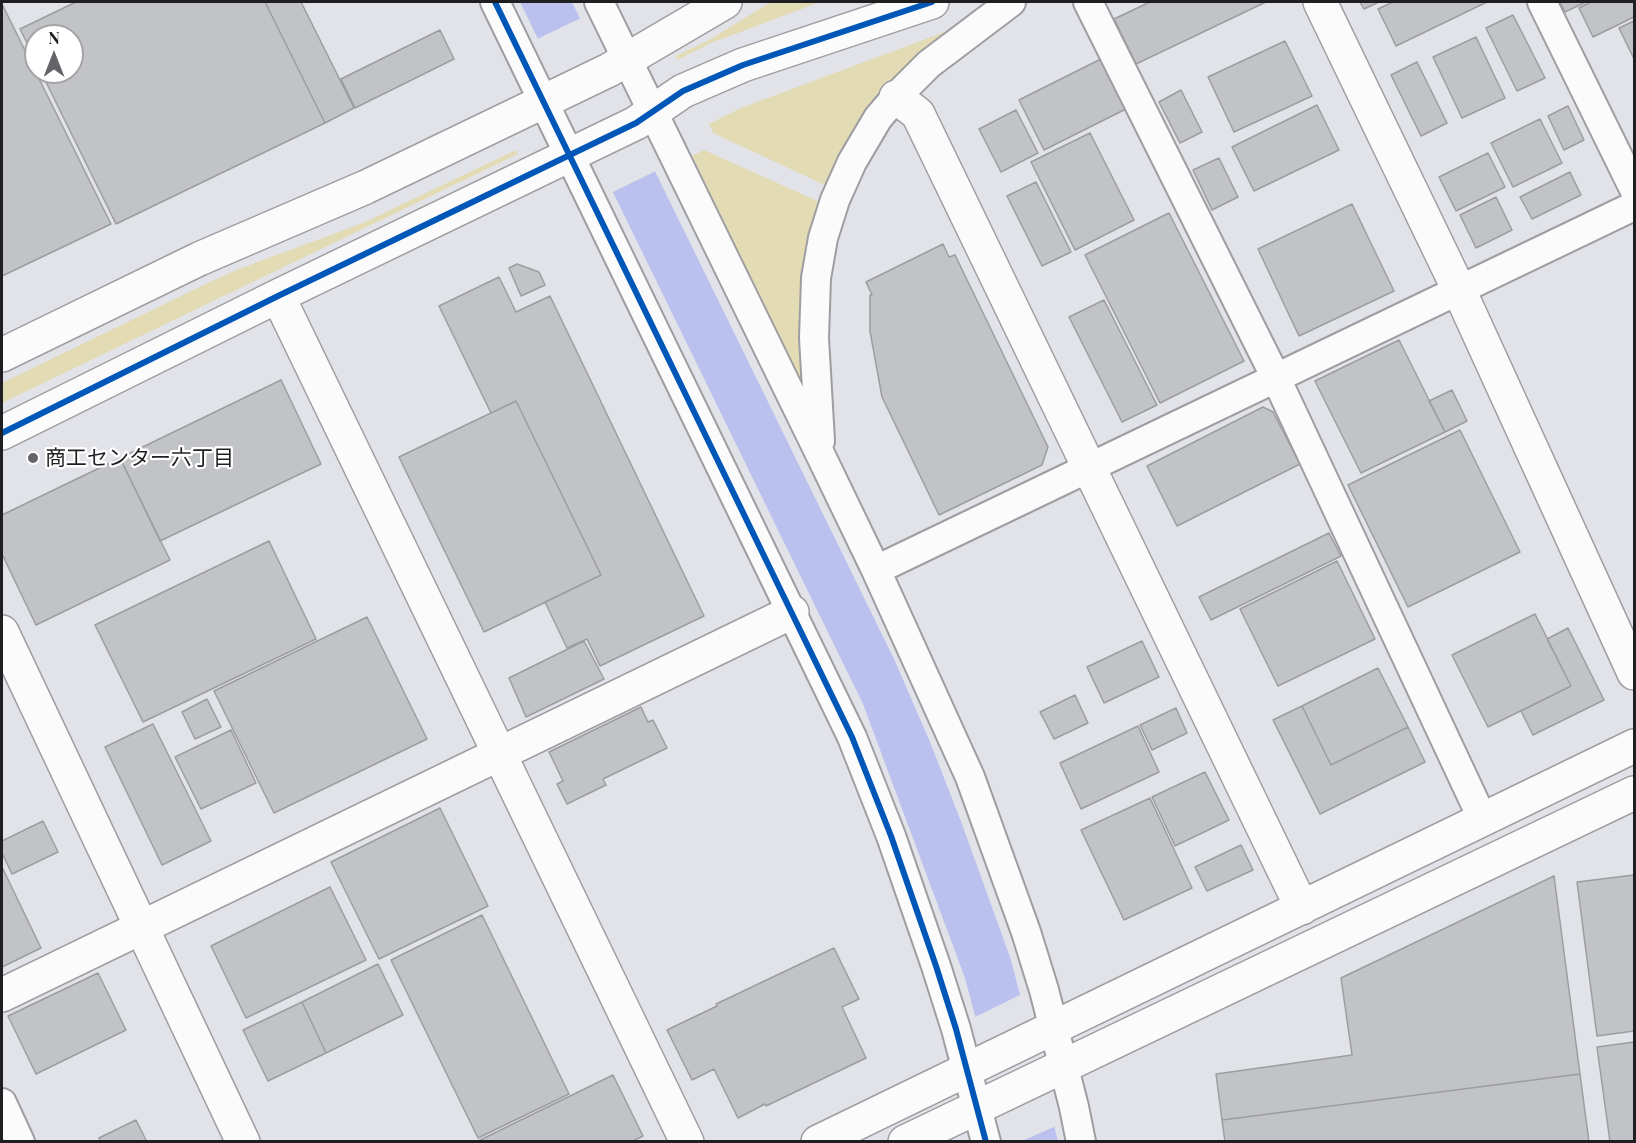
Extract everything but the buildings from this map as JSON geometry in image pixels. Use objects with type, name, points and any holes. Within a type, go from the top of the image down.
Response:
[{"type":"street","points":[[495,2],[553,97],[852,737],[891,836],[936,966],[976,1065],[986,1103],[986,1142]]},
{"type":"street","points":[[599,2],[618,65],[821,456],[876,570],[970,777],[1026,932],[1053,1070],[1081,1142]]},
{"type":"street","points":[[2,355],[199,259],[366,187],[553,97],[618,65],[725,2]]},
{"type":"street","points":[[2,433],[278,296],[579,151],[644,118],[683,91],[743,65],[932,2]]},
{"type":"street","points":[[821,456],[814,338],[816,278],[823,238],[835,200],[852,162],[878,118],[897,96],[928,64],[1011,2]]},
{"type":"street","points":[[1088,2],[1276,378],[1483,820]]},
{"type":"street","points":[[1320,2],[1459,290],[1635,674]]},
{"type":"street","points":[[1542,2],[1635,189]]},
{"type":"street","points":[[897,96],[918,114],[1302,908]]},
{"type":"street","points":[[876,570],[1635,206]]},
{"type":"street","points":[[278,296],[687,1142]]},
{"type":"street","points":[[2,995],[792,612]]},
{"type":"street","points":[[2,632],[243,1142]]},
{"type":"street","points":[[818,1142],[1635,746]]},
{"type":"street","points":[[905,1142],[1359,927],[1635,793]]},
{"type":"street","points":[[2,1103],[20,1142]]},
{"type":"shaded area","points":[[771,2],[820,2],[711,43],[677,60],[676,56],[709,40]]},
{"type":"shaded area","points":[[950,30],[951,32],[827,186],[713,133],[709,124],[741,108]]},
{"type":"shaded area","points":[[516,150],[518,154],[2,403],[2,383],[212,281],[363,223]]},
{"type":"shaded area","points":[[704,150],[824,204],[804,379],[801,380],[692,156]]},
{"type":"water","points":[[520,2],[572,2],[895,661],[962,824],[1011,960],[1058,1141],[1008,1141],[965,978],[863,704]]},
{"type":"pier","points":[[583,17],[658,170],[611,193],[535,40]]},
{"type":"pier","points":[[1022,994],[1056,1126],[1022,1141],[1007,1141],[973,1018]]},
{"type":"cycle path","points":[[495,2],[852,737],[891,836],[936,966],[956,1029],[986,1142]]},
{"type":"cycle path","points":[[2,433],[278,296],[636,123],[683,91],[743,65],[932,2]]},
{"type":"place","name":"商工センター六丁目","points":[[33,458]]}]
